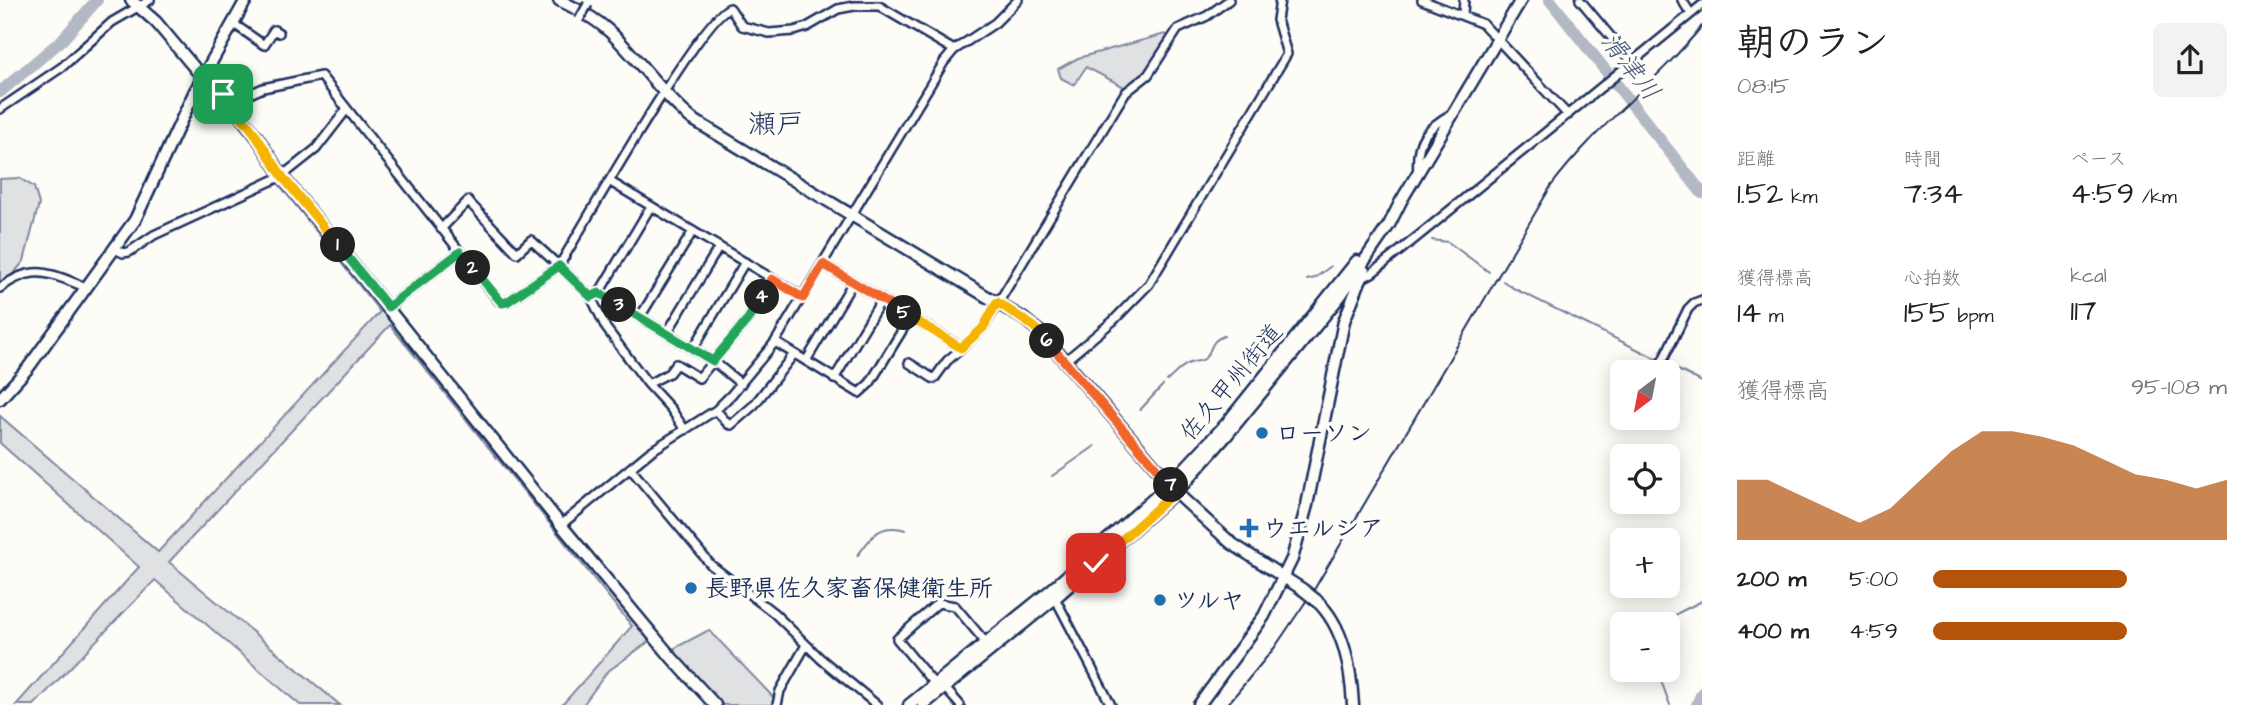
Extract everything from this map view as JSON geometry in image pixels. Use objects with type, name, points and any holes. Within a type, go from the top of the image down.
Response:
[{"type":"street","points":[[0,109],[62,67],[135,3],[150,0]]},
{"type":"street","points":[[0,399],[28,368],[139,212],[203,78],[246,0]]},
{"type":"street","points":[[559,0],[587,15],[608,31],[692,119],[1033,326],[1173,487],[1231,542],[1302,589],[1330,616],[1342,641],[1353,705]]},
{"type":"street","points":[[561,525],[651,451],[716,410],[741,384],[775,342],[803,298],[942,66],[954,50],[995,23],[1018,0]]},
{"type":"street","points":[[909,363],[934,379],[947,361],[983,328],[1125,93],[1147,75],[1178,29],[1207,16],[1229,0]]},
{"type":"street","points":[[1065,361],[1113,321],[1149,284],[1217,172],[1287,54],[1277,20],[1280,0]]},
{"type":"street","points":[[1422,0],[1483,24],[1568,115]]},
{"type":"street","points":[[1464,0],[1464,15]]},
{"type":"street","name":"佐久甲州街道","points":[[909,705],[940,686],[1053,594],[1173,487],[1234,426],[1355,281],[1521,0]]},
{"type":"street","points":[[1580,0],[1630,63]]},
{"type":"street","points":[[1682,0],[1691,14]]},
{"type":"street","points":[[579,20],[589,2]]},
{"type":"street","points":[[135,3],[172,40],[203,78],[230,103],[253,131],[282,176],[561,525],[672,658],[715,705]]},
{"type":"street","points":[[230,103],[262,88],[319,75],[502,303],[559,266],[664,92],[715,19],[730,4],[742,26],[774,34],[800,30],[831,12],[847,7],[879,6],[954,50]]},
{"type":"street","points":[[1355,281],[1396,255],[1702,5]]},
{"type":"street","points":[[234,24],[264,45],[274,30],[278,33]]},
{"type":"street","points":[[115,249],[123,253],[129,252],[154,235],[282,176],[316,149],[347,109]]},
{"type":"street","points":[[610,181],[803,298]]},
{"type":"street","points":[[441,229],[468,201],[517,253],[531,240],[595,295],[640,317],[713,361],[741,384]]},
{"type":"street","name":"佐久甲州街道","points":[[1173,487],[1357,261],[1401,201]]},
{"type":"street","points":[[651,206],[595,295],[603,324],[685,430]]},
{"type":"street","points":[[640,317],[693,231]]},
{"type":"street","points":[[667,333],[719,247]]},
{"type":"street","points":[[388,307],[460,252]]},
{"type":"street","points":[[1199,705],[1258,625],[1285,577],[1296,547],[1355,281],[1357,261]]},
{"type":"street","points":[[693,349],[745,262]]},
{"type":"street","points":[[823,264],[961,348]]},
{"type":"street","points":[[0,288],[20,275],[36,272],[50,274],[85,287]]},
{"type":"street","points":[[648,384],[669,373],[676,364],[699,378],[748,319],[772,279]]},
{"type":"street","points":[[806,361],[853,282]]},
{"type":"street","points":[[834,379],[882,299]]},
{"type":"street","points":[[1662,360],[1688,309],[1702,300]]},
{"type":"street","points":[[775,342],[859,393],[870,383],[911,316]]},
{"type":"street","points":[[716,410],[731,425],[754,405],[794,354]]},
{"type":"street","points":[[630,468],[711,565],[775,613],[806,645],[877,705]]},
{"type":"street","points":[[1053,594],[1111,705]]},
{"type":"street","points":[[960,705],[897,639],[938,603],[955,606],[989,647]]},
{"type":"street","points":[[777,705],[780,691],[806,645]]},
{"type":"street","name":"佐久甲州街道","points":[[923,705],[940,686]]},
{"type":"shaded area","points":[[1165,34],[1170,37],[1146,73],[1128,89],[1086,67],[1074,85],[1061,78],[1058,69],[1078,58]]},
{"type":"shaded area","points":[[19,178],[34,187],[39,204],[24,261],[0,285],[0,179]]},
{"type":"shaded area","points":[[283,181],[651,640],[607,672],[583,705],[562,705],[632,626],[390,325],[169,562],[340,705],[300,705],[155,580],[34,705],[16,705],[139,567],[0,443],[0,416],[158,552],[380,312],[278,183]]},
{"type":"shaded area","points":[[710,631],[774,698],[772,705],[723,705],[671,650]]},
{"type":"waterway","points":[[0,92],[62,40],[97,0]]},
{"type":"waterway","name":"滑津川","points":[[1550,0],[1702,193]]},
{"type":"waterway","points":[[1432,240],[1448,242],[1489,272]]},
{"type":"waterway","points":[[1307,280],[1315,278],[1331,266]]},
{"type":"waterway","points":[[1503,281],[1659,360]]},
{"type":"waterway","points":[[1167,381],[1184,366],[1204,359],[1214,343],[1224,336]]},
{"type":"waterway","points":[[1680,371],[1702,382]]},
{"type":"waterway","points":[[1140,410],[1163,385]]},
{"type":"waterway","points":[[1052,476],[1095,446]]},
{"type":"waterway","points":[[857,556],[877,533],[889,528],[906,530]]},
{"type":"waterway","points":[[1680,612],[1702,601]]},
{"type":"waterway","points":[[1661,682],[1670,705]]},
{"type":"waterway","name":"滑津川","points":[[1697,705],[1702,693]]},
{"type":"railway","points":[[1227,705],[1275,647],[1315,588],[1551,186],[1587,144],[1665,67],[1702,26]]},
{"type":"place","name":"ローソン","points":[[1262,433]]},
{"type":"place","name":"ウエルシア","points":[[1249,528]]},
{"type":"place","name":"長野県佐久家畜保健衛生所","points":[[691,588]]},
{"type":"place","name":"ツルヤ","points":[[1160,600]]},
{"type":"district","name":"瀬戸","points":[[776,123]]},
{"type":"route","points":[[223,94],[253,131],[282,176],[388,307],[460,252],[502,303],[559,266],[591,297],[599,293],[713,361],[748,319],[772,279],[803,298],[823,264],[961,348],[983,328],[997,302],[1024,318],[1040,332],[1176,491],[1096,563]]}]
